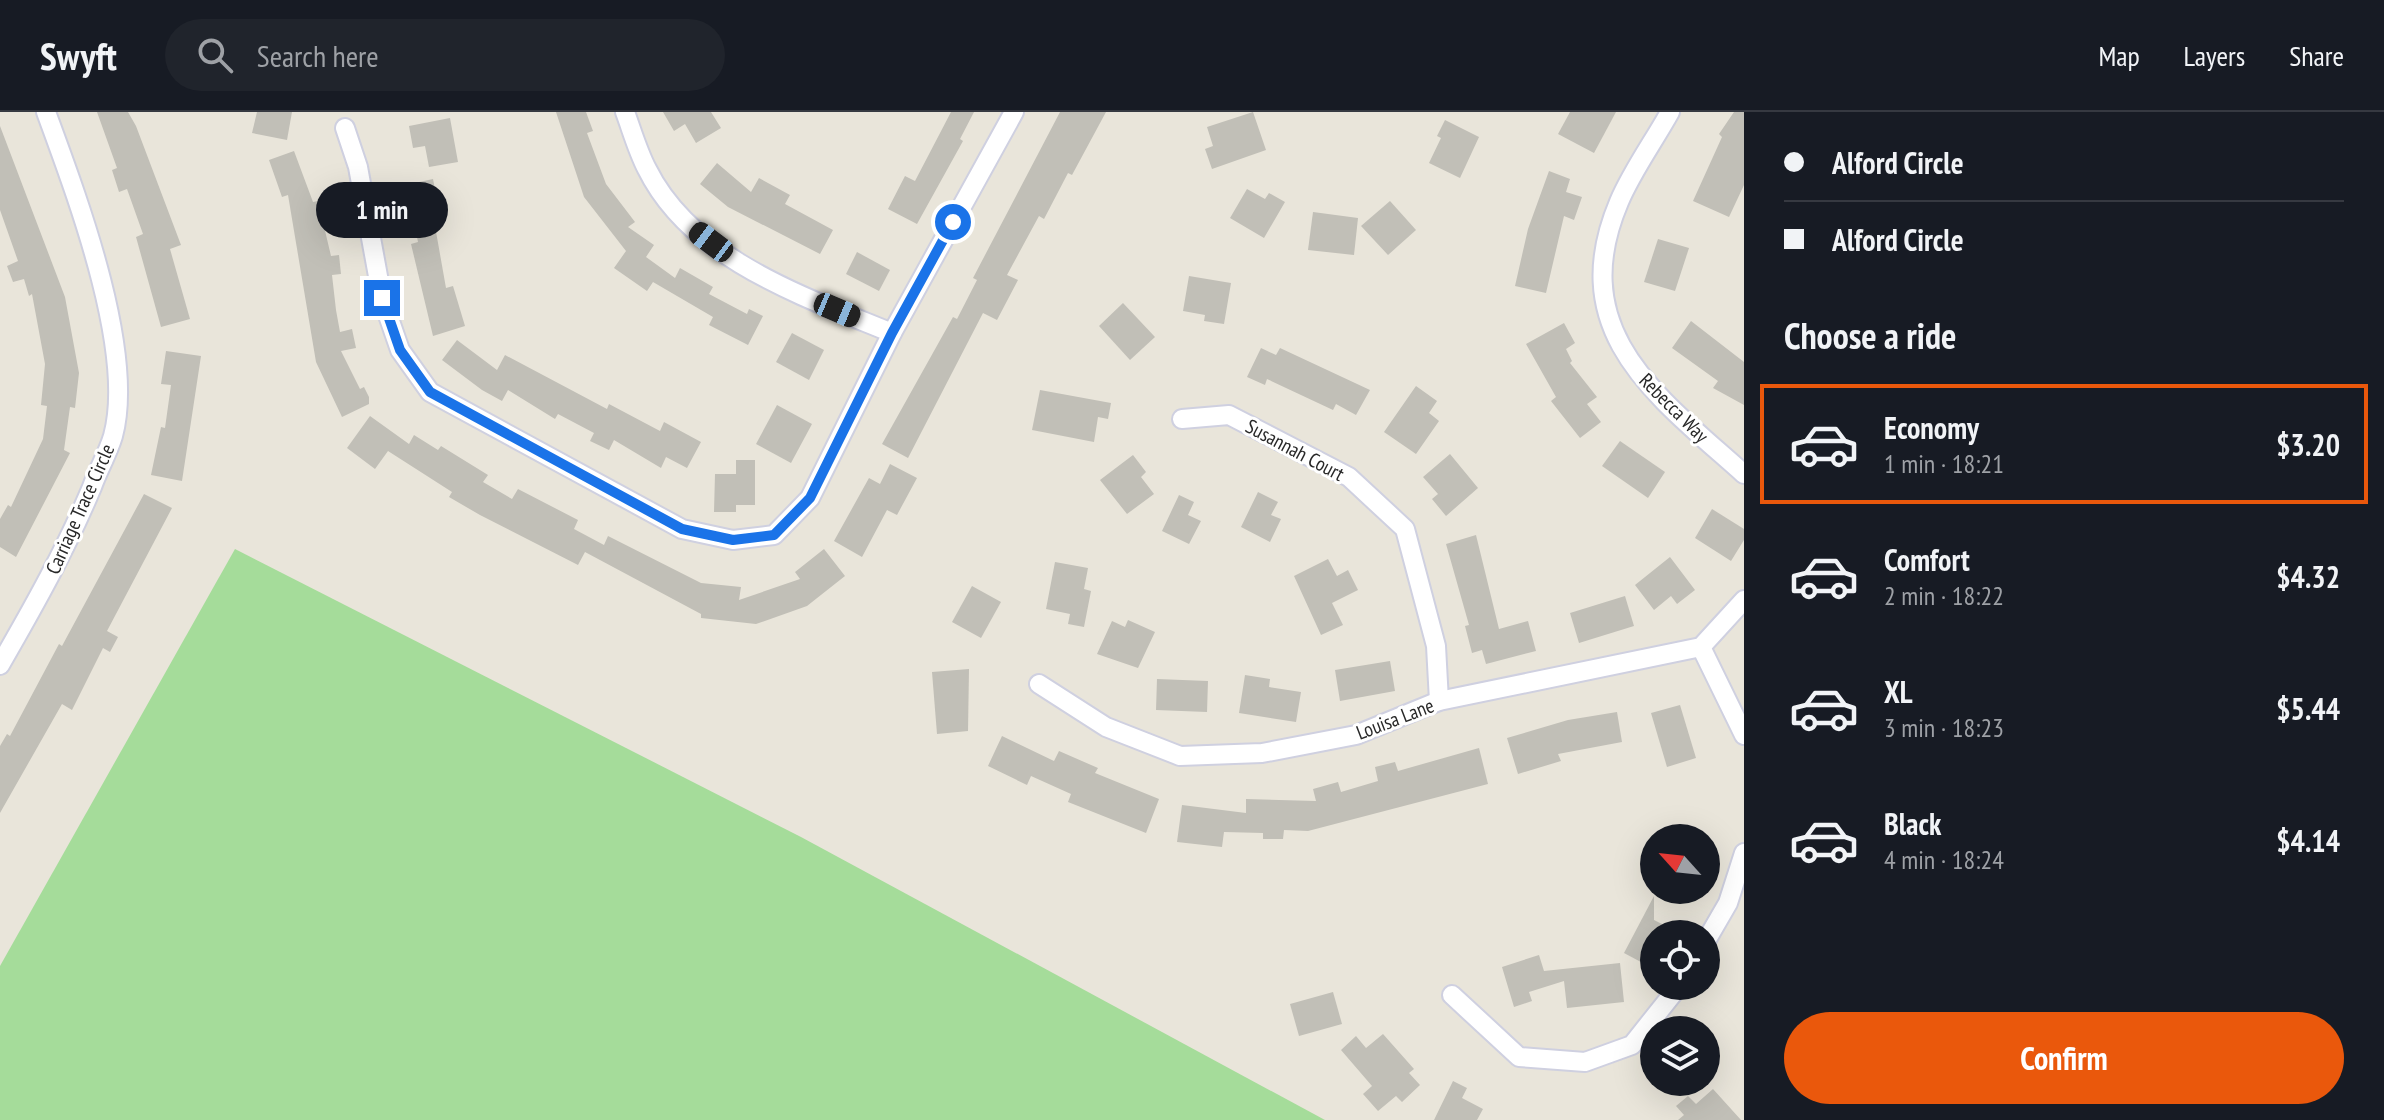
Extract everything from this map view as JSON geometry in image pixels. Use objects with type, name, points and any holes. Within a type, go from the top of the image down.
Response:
[{"type":"street","name":"Carriage Trace Circle","points":[[0,665],[62,557],[113,435],[117,367],[107,308],[79,201],[46,112]]},
{"type":"street","points":[[625,112],[647,170],[695,231],[726,254],[809,298],[892,333]]},
{"type":"street","points":[[345,128],[358,167],[382,298],[400,350],[430,392],[682,529],[733,540],[774,535],[810,498],[892,333],[1014,112]]},
{"type":"street","name":"Rebecca Way","points":[[1670,112],[1619,201],[1602,259],[1602,289],[1619,347],[1654,393],[1744,474]]},
{"type":"street","name":"Susannah Court","points":[[1182,419],[1229,415],[1349,477],[1405,529],[1436,646],[1439,701]]},
{"type":"street","points":[[1744,600],[1701,647],[1744,735]]},
{"type":"street","name":"Louisa Lane","points":[[1039,684],[1106,727],[1180,756],[1262,753],[1356,735],[1439,701],[1701,647]]},
{"type":"street","points":[[1718,920],[1728,903],[1744,853]]},
{"type":"street","points":[[1452,995],[1519,1057],[1585,1062],[1632,1045],[1668,1000]]},
{"type":"green space","points":[[235,549],[801,837],[1325,1120],[0,1120],[0,966]]},
{"type":"building","points":[[97,112],[128,112],[136,126],[181,245],[170,249],[190,319],[161,327],[136,237],[143,234],[127,189],[119,192],[112,170],[117,168]]},
{"type":"building","points":[[257,112],[292,112],[287,140],[252,133]]},
{"type":"building","points":[[556,112],[586,112],[593,131],[587,133],[606,184],[635,222],[628,227],[654,245],[646,257],[675,278],[680,268],[713,287],[709,294],[747,314],[749,309],[763,316],[748,345],[709,325],[713,317],[653,282],[647,291],[614,268],[626,251],[584,197]]},
{"type":"building","points":[[663,112],[711,112],[721,128],[696,143],[685,124],[674,131]]},
{"type":"building","points":[[951,112],[974,112],[960,139],[963,141],[917,224],[888,209],[905,176],[915,181]]},
{"type":"building","points":[[1060,112],[1106,112],[1072,175],[1068,173],[1044,219],[1039,216],[1007,275],[1018,280],[997,320],[983,313],[908,458],[882,444],[953,317],[957,319],[977,280],[973,278]]},
{"type":"building","points":[[1253,112],[1266,150],[1212,169],[1205,149],[1213,146],[1207,127]]},
{"type":"building","points":[[1570,112],[1616,112],[1594,153],[1558,134]]},
{"type":"building","points":[[1734,112],[1744,112],[1744,185],[1729,217],[1693,201],[1722,137],[1719,134]]},
{"type":"building","points":[[450,118],[458,162],[429,167],[425,146],[413,148],[409,126]]},
{"type":"building","points":[[1445,120],[1479,137],[1460,178],[1429,163],[1441,138],[1437,136]]},
{"type":"building","points":[[0,126],[65,297],[79,373],[75,408],[70,407],[64,450],[70,453],[16,557],[0,547],[0,519],[8,505],[11,507],[43,439],[47,406],[41,405],[45,364],[32,294],[29,296],[24,279],[13,282],[7,266],[18,261],[0,210]]},
{"type":"building","points":[[294,151],[313,202],[318,201],[331,256],[339,255],[341,274],[332,275],[340,332],[352,329],[356,348],[341,351],[360,389],[364,387],[369,397],[369,404],[342,417],[316,362],[288,195],[282,197],[269,160]]},
{"type":"building","points":[[717,163],[751,192],[759,178],[790,195],[785,204],[833,230],[820,254],[728,207],[700,184]]},
{"type":"building","points":[[1549,171],[1570,179],[1566,192],[1582,197],[1574,220],[1564,216],[1546,293],[1515,286],[1528,229]]},
{"type":"building","points":[[433,179],[442,224],[435,226],[446,288],[453,286],[465,326],[433,336],[411,244],[418,242],[410,204],[405,205],[401,186]]},
{"type":"building","points":[[1247,189],[1265,199],[1269,193],[1285,202],[1264,238],[1230,218]]},
{"type":"building","points":[[1390,201],[1416,230],[1388,255],[1361,226]]},
{"type":"building","points":[[1313,212],[1358,218],[1354,255],[1308,250]]},
{"type":"building","points":[[1658,239],[1689,248],[1675,291],[1644,282]]},
{"type":"building","points":[[857,252],[890,270],[879,291],[846,274]]},
{"type":"building","points":[[1189,276],[1231,283],[1224,324],[1204,321],[1205,315],[1183,311]]},
{"type":"building","points":[[1123,303],[1155,337],[1130,360],[1099,326]]},
{"type":"building","points":[[1691,321],[1744,362],[1744,405],[1713,388],[1718,381],[1672,348]]},
{"type":"building","points":[[1564,323],[1575,343],[1566,349],[1572,361],[1570,363],[1597,397],[1587,404],[1601,422],[1580,438],[1551,401],[1556,397],[1526,344]]},
{"type":"building","points":[[792,333],[824,350],[809,380],[776,362]]},
{"type":"building","points":[[457,340],[497,370],[505,355],[607,409],[609,404],[660,431],[664,422],[701,442],[687,468],[666,457],[661,468],[614,440],[609,450],[590,441],[594,433],[558,414],[555,419],[508,390],[502,401],[482,390],[442,360]]},
{"type":"building","points":[[1261,348],[1276,355],[1280,348],[1370,390],[1356,415],[1336,404],[1333,410],[1267,379],[1265,385],[1247,377]]},
{"type":"building","points":[[166,351],[201,356],[182,481],[151,475],[161,427],[165,428],[171,385],[161,384]]},
{"type":"building","points":[[1416,386],[1437,401],[1429,413],[1439,421],[1416,454],[1384,432]]},
{"type":"building","points":[[1040,390],[1111,403],[1108,419],[1098,417],[1094,442],[1032,430]]},
{"type":"building","points":[[777,405],[812,424],[791,463],[756,444]]},
{"type":"building","points":[[370,416],[409,444],[414,435],[438,450],[441,446],[488,475],[483,482],[512,499],[518,489],[578,520],[574,529],[604,545],[608,536],[701,583],[741,587],[739,600],[800,579],[795,572],[824,549],[845,576],[807,606],[756,624],[701,618],[701,614],[585,552],[578,565],[480,515],[449,497],[452,492],[388,451],[375,469],[347,448]]},
{"type":"building","points":[[1620,441],[1665,472],[1648,498],[1602,466]]},
{"type":"building","points":[[1450,454],[1478,488],[1446,516],[1432,499],[1438,494],[1423,477]]},
{"type":"building","points":[[1133,455],[1146,472],[1141,477],[1154,494],[1127,514],[1100,480]]},
{"type":"building","points":[[736,460],[755,460],[755,505],[736,505],[736,512],[714,512],[715,474],[736,474]]},
{"type":"building","points":[[890,464],[917,478],[897,515],[887,510],[862,557],[834,541],[869,478],[880,484]]},
{"type":"building","points":[[1258,492],[1278,502],[1271,515],[1281,519],[1270,542],[1241,527]]},
{"type":"building","points":[[144,494],[172,508],[107,631],[118,637],[110,652],[103,648],[72,710],[62,704],[0,813],[0,746],[7,734],[10,736],[59,644],[62,646]]},
{"type":"building","points":[[1179,495],[1194,502],[1188,515],[1201,521],[1189,544],[1162,531]]},
{"type":"building","points":[[1712,509],[1744,529],[1744,540],[1731,561],[1695,538]]},
{"type":"building","points":[[1476,535],[1499,629],[1528,621],[1536,651],[1486,664],[1482,650],[1472,653],[1465,626],[1469,625],[1446,544]]},
{"type":"building","points":[[1670,557],[1695,590],[1677,604],[1671,596],[1654,610],[1635,585]]},
{"type":"building","points":[[1328,559],[1337,576],[1348,570],[1358,590],[1332,603],[1343,625],[1321,635],[1294,576]]},
{"type":"building","points":[[1055,562],[1088,568],[1084,589],[1091,591],[1084,627],[1068,624],[1070,614],[1046,609]]},
{"type":"building","points":[[972,586],[1001,602],[981,638],[952,622]]},
{"type":"building","points":[[1625,596],[1634,626],[1579,643],[1570,613]]},
{"type":"building","points":[[1128,620],[1155,632],[1138,668],[1097,654],[1112,621],[1125,627]]},
{"type":"building","points":[[1390,661],[1395,691],[1340,701],[1335,670]]},
{"type":"building","points":[[969,669],[968,731],[937,734],[932,672]]},
{"type":"building","points":[[1245,675],[1270,679],[1269,687],[1301,692],[1296,722],[1239,713]]},
{"type":"building","points":[[1157,679],[1208,681],[1207,712],[1156,710]]},
{"type":"building","points":[[1680,705],[1696,758],[1667,767],[1651,713]]},
{"type":"building","points":[[1617,712],[1622,742],[1558,754],[1561,761],[1518,774],[1507,738],[1568,720]]},
{"type":"building","points":[[1002,736],[1054,761],[1059,751],[1098,768],[1095,773],[1159,799],[1146,833],[1068,802],[1071,794],[1031,776],[1027,785],[988,766]]},
{"type":"building","points":[[1479,748],[1488,784],[1308,831],[1284,830],[1283,839],[1263,839],[1263,833],[1224,832],[1222,847],[1177,842],[1182,805],[1246,813],[1246,799],[1316,801],[1313,789],[1338,782],[1341,792],[1378,781],[1375,767],[1395,762],[1398,771]]},
{"type":"building","points":[[1650,904],[1654,904],[1654,920],[1641,920]]},
{"type":"building","points":[[1640,923],[1640,962],[1624,953]]},
{"type":"building","points":[[1539,955],[1544,971],[1620,963],[1624,1002],[1567,1008],[1564,981],[1529,992],[1532,1001],[1514,1007],[1502,967]]},
{"type":"building","points":[[1333,992],[1342,1024],[1299,1036],[1290,1004]]},
{"type":"building","points":[[1383,1034],[1414,1069],[1409,1073],[1420,1085],[1402,1102],[1396,1096],[1378,1111],[1363,1094],[1372,1086],[1341,1050],[1356,1036],[1366,1048]]},
{"type":"building","points":[[1453,1081],[1467,1088],[1462,1098],[1483,1109],[1477,1120],[1434,1120]]},
{"type":"building","points":[[1688,1096],[1696,1104],[1705,1096],[1719,1096],[1741,1120],[1678,1120],[1684,1115],[1676,1106]]},
{"type":"route","points":[[382,298],[400,350],[430,392],[682,529],[733,540],[774,535],[810,498],[892,333],[953,222]]}]
